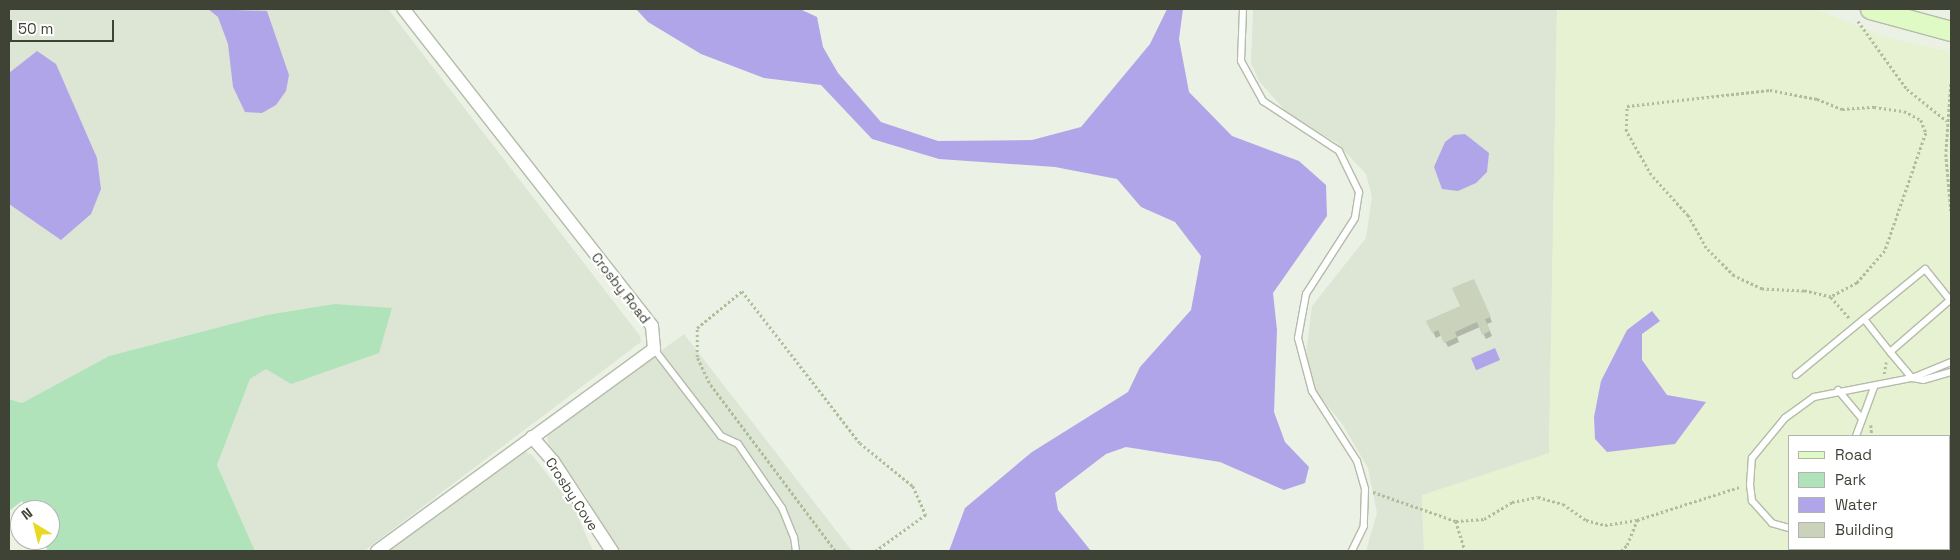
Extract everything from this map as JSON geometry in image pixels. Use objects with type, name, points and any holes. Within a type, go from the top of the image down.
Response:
[{"type":"main road","points":[[1863,12],[1951,32]]},
{"type":"street","name":"Crosby Road","points":[[403,9],[652,326],[654,348]]},
{"type":"street","points":[[377,551],[654,348]]},
{"type":"street","name":"Crosby Cove","points":[[532,437],[553,462],[612,551]]},
{"type":"lane","points":[[1243,9],[1241,62],[1263,101],[1339,151],[1359,192],[1355,218],[1306,294],[1298,338],[1312,391],[1357,461],[1365,489],[1364,526],[1352,551]]},
{"type":"lane","points":[[1796,375],[1925,269],[1950,300],[1890,352]]},
{"type":"lane","points":[[1864,320],[1912,378],[1923,380],[1951,372]]},
{"type":"lane","points":[[654,348],[721,436],[738,444],[782,508],[794,536],[796,551]]},
{"type":"lane","points":[[1788,528],[1772,523],[1752,501],[1750,484],[1752,458],[1785,418],[1814,396],[1838,390],[1882,385],[1912,378],[1951,362]]},
{"type":"lane","points":[[1856,435],[1861,417],[1874,386]]},
{"type":"lane","points":[[1838,390],[1861,417]]},
{"type":"path","points":[[1863,12],[1907,89],[1948,121]]},
{"type":"path","points":[[1951,84],[1946,172],[1951,211]]},
{"type":"path","points":[[1831,297],[1858,283],[1885,251],[1926,133],[1921,120],[1904,111],[1874,107],[1842,109],[1817,99],[1770,90],[1627,106],[1626,131],[1651,175],[1688,216],[1706,248],[1734,276],[1762,289],[1804,291],[1831,297],[1856,326]]},
{"type":"path","points":[[835,551],[709,383],[697,357],[697,328],[742,291],[860,443],[913,486],[926,515],[876,551]]},
{"type":"path","points":[[1880,355],[1886,362],[1882,385]]},
{"type":"path","points":[[1365,489],[1456,521],[1484,519],[1512,502],[1538,497],[1563,504],[1586,520],[1605,525],[1637,520],[1739,487]]},
{"type":"path","points":[[1620,551],[1627,545],[1637,520]]},
{"type":"path","points":[[1456,521],[1465,551]]},
{"type":"shaded area","points":[[9,9],[388,9],[640,336],[641,342],[364,551],[255,551],[217,465],[250,379],[266,368],[334,304],[266,315],[109,356],[22,403],[9,399]]},
{"type":"shaded area","points":[[1253,9],[1557,9],[1549,453],[1422,503],[1424,551],[1366,551],[1377,513],[1368,468],[1343,425],[1314,389],[1306,355],[1312,306],[1366,238],[1372,197],[1366,174],[1337,143],[1287,113],[1259,81],[1251,63]]},
{"type":"shaded area","points":[[1557,9],[1815,9],[1886,37],[1951,52],[1951,551],[1424,551],[1422,495],[1549,453]]},
{"type":"shaded area","points":[[684,334],[852,551],[617,551],[608,542],[586,496],[549,446],[547,438],[550,432]]},
{"type":"shaded area","points":[[526,452],[532,455],[574,508],[593,551],[385,551],[520,453]]},
{"type":"green space","points":[[334,304],[392,308],[379,353],[291,384],[266,369],[250,379],[217,465],[255,551],[48,551],[60,550],[60,500],[10,500],[9,511],[9,399],[22,403],[109,356],[266,315]]},
{"type":"water","points":[[208,9],[267,11],[289,75],[286,91],[276,105],[262,113],[245,112],[233,87],[228,44],[218,17]]},
{"type":"water","points":[[636,9],[800,9],[817,17],[823,47],[838,73],[881,122],[938,141],[1032,140],[1081,127],[1150,44],[1167,9],[1183,9],[1179,39],[1189,92],[1232,136],[1299,161],[1326,185],[1327,216],[1273,293],[1277,330],[1274,412],[1285,442],[1309,467],[1305,483],[1284,490],[1220,462],[1126,447],[1106,454],[1055,493],[1058,510],[1091,551],[949,551],[965,508],[1032,452],[1128,392],[1140,367],[1191,310],[1201,256],[1175,222],[1141,207],[1117,179],[1055,167],[939,159],[872,139],[821,85],[764,78],[701,54],[648,22]]},
{"type":"water","points":[[37,51],[56,64],[97,158],[101,189],[91,214],[61,240],[9,204],[9,73]]},
{"type":"water","points":[[1465,134],[1489,153],[1487,172],[1476,183],[1458,191],[1442,189],[1434,167],[1445,142],[1454,135]]},
{"type":"water","points":[[1652,311],[1660,321],[1642,334],[1642,360],[1667,395],[1706,402],[1675,444],[1607,452],[1595,439],[1594,417],[1601,381],[1627,330]]},
{"type":"water","points":[[1495,348],[1500,360],[1476,370],[1471,358]]},
{"type":"building","points":[[1474,279],[1491,317],[1485,319],[1490,331],[1482,335],[1477,322],[1455,332],[1457,337],[1444,343],[1438,330],[1432,333],[1426,321],[1460,306],[1452,288]]},
{"type":"building","points":[[1950,546],[1951,551],[1902,551],[1950,550]]}]
